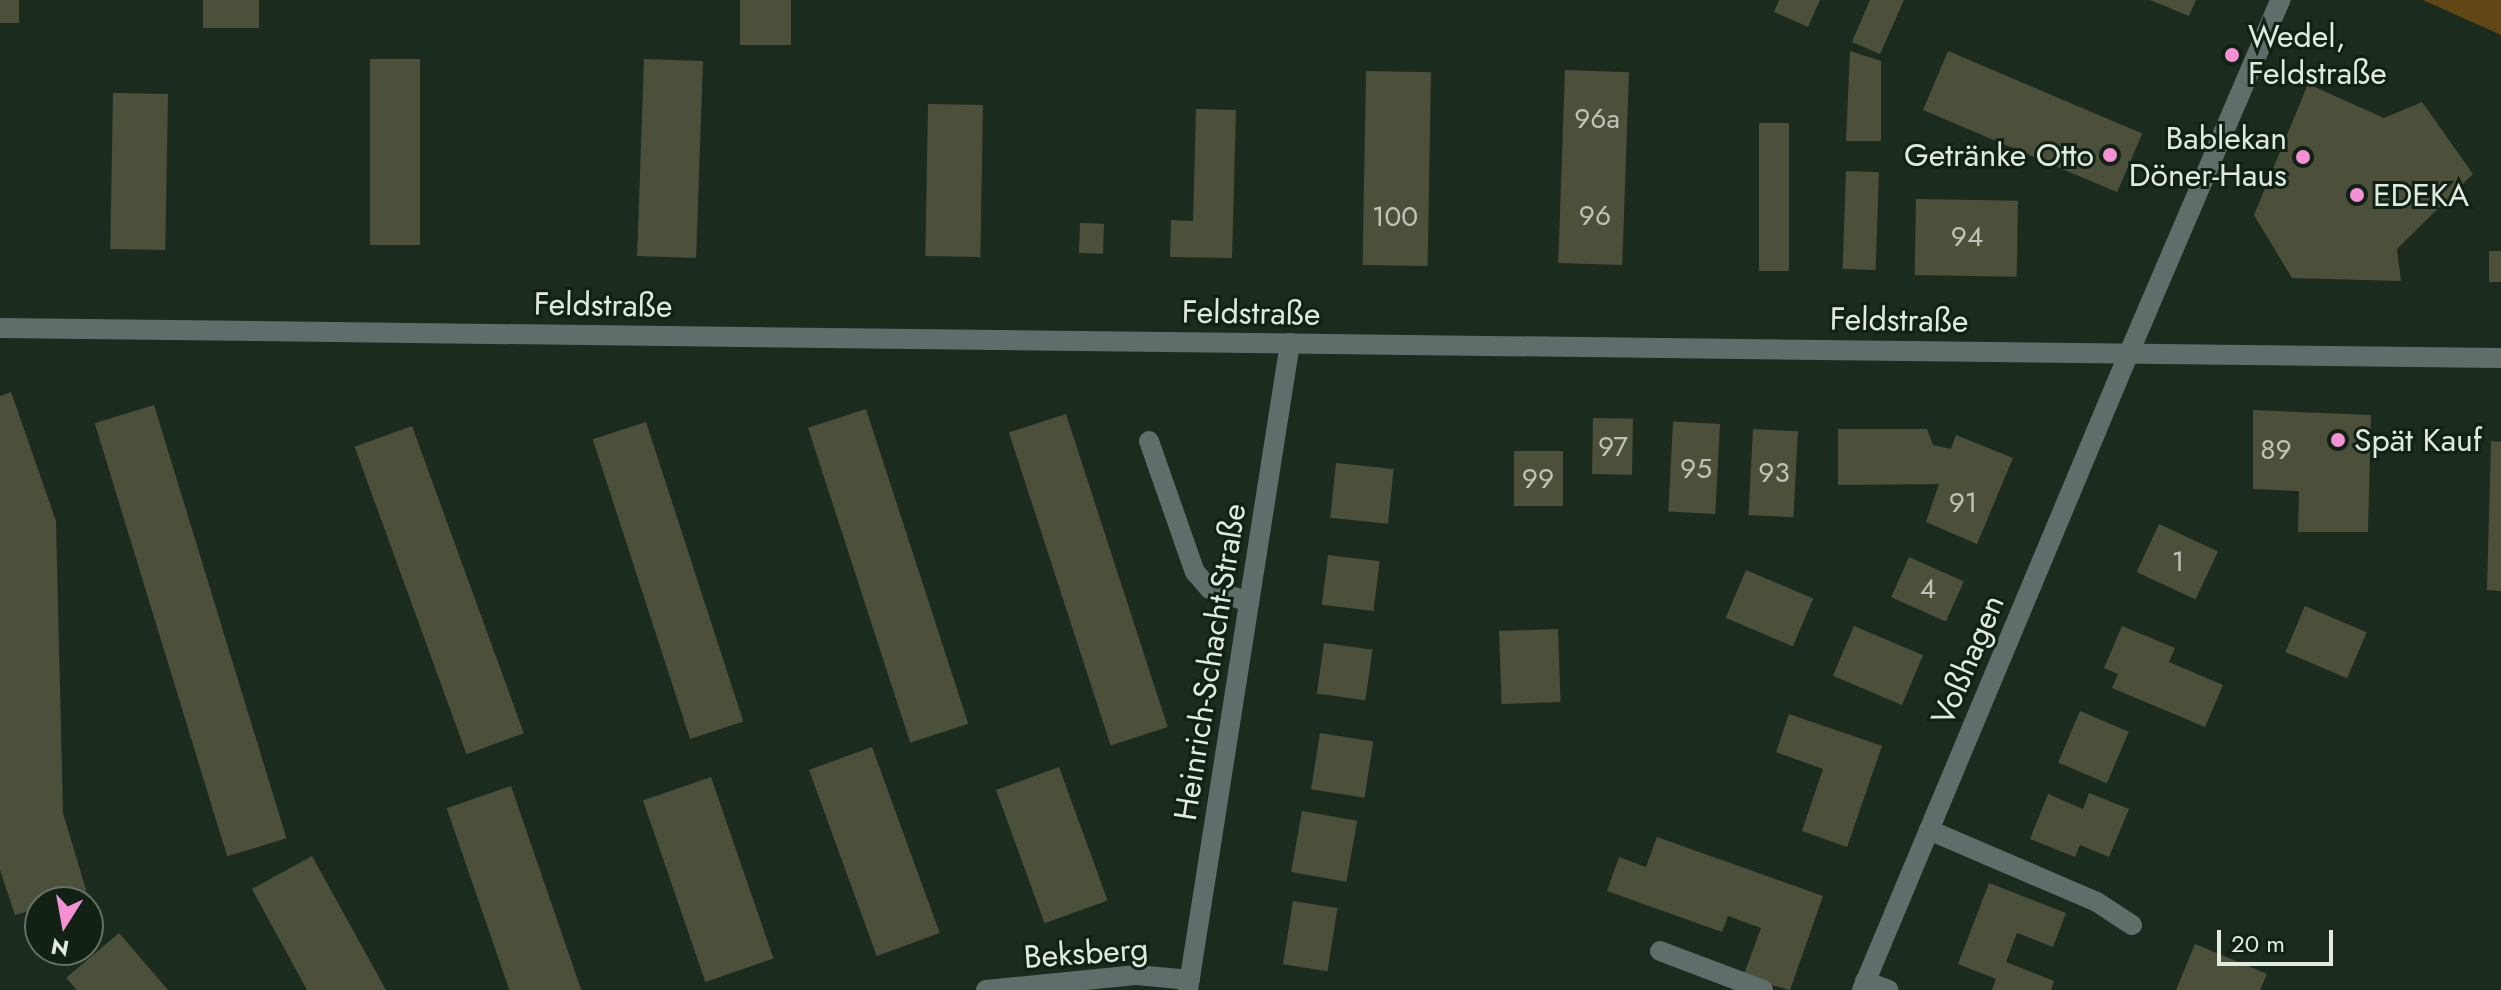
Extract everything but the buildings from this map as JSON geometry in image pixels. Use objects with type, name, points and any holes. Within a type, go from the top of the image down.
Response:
[{"type":"street","name":"Voßhagen","points":[[1864,986],[2280,0]]},
{"type":"street","name":"Feldstraße","points":[[0,328],[2501,358]]},
{"type":"street","name":"Heinrich-Schacht-Straße","points":[[1189,985],[1290,343]]},
{"type":"street","points":[[1149,441],[1195,572],[1210,589],[1249,602]]},
{"type":"street","points":[[1929,830],[2097,902],[2132,925]]},
{"type":"street","points":[[1660,951],[1763,990]]},
{"type":"street","name":"Beksberg","points":[[986,990],[1137,975],[1189,985]]},
{"type":"street","points":[[1864,986],[1888,990]]},
{"type":"shaded area","points":[[2423,0],[2501,0],[2501,35]]},
{"type":"place","name":"Wedel, Feldstraße","points":[[2232,55]]},
{"type":"place","name":"Getränke Otto","points":[[2110,155]]},
{"type":"place","name":"Bablekan Döner-Haus","points":[[2303,157]]},
{"type":"place","name":"EDEKA","points":[[2357,195]]},
{"type":"place","name":"Spät Kauf","points":[[2338,440]]}]
